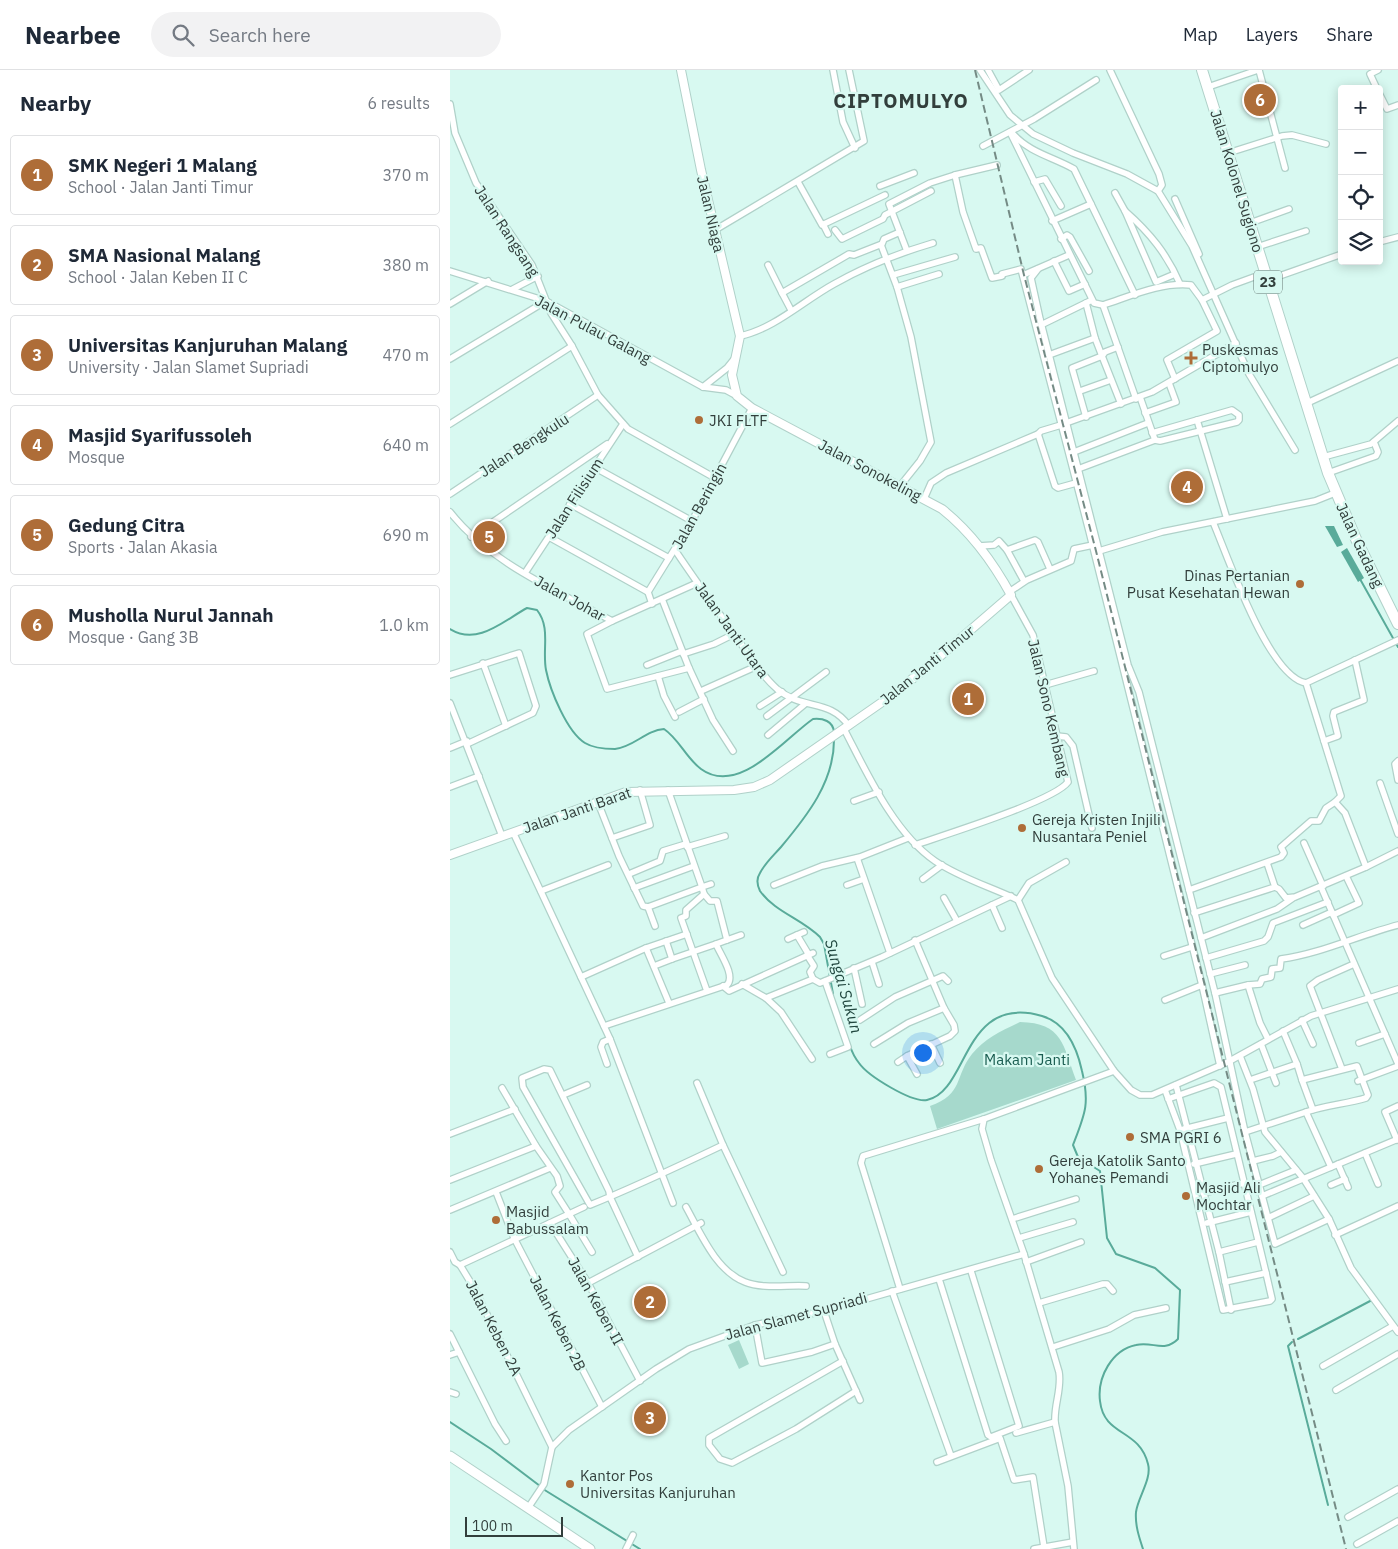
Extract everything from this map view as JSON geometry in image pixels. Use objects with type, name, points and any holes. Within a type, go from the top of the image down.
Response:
[{"type":"highway","name":"Jalan Kolonel Sugiono","points":[[1202,70],[1305,404],[1336,493]]},
{"type":"highway","name":"Jalan Gadang","points":[[1336,493],[1356,539],[1398,624]]},
{"type":"main road","points":[[450,1456],[590,1549]]},
{"type":"street","name":"Jalan Niaga","points":[[681,70],[740,336],[735,358]]},
{"type":"street","points":[[833,70],[843,122],[855,148]]},
{"type":"street","points":[[715,230],[864,141],[850,70]]},
{"type":"street","points":[[980,70],[1010,115],[1020,125],[1053,144],[1127,174],[1158,191],[1183,231],[1250,374],[1295,450]]},
{"type":"street","points":[[988,70],[999,90],[1029,70]]},
{"type":"street","points":[[1110,70],[1159,174],[1162,185],[1158,191]]},
{"type":"street","points":[[1208,87],[1258,70],[1285,168]]},
{"type":"street","points":[[1375,85],[1369,72],[1378,70]]},
{"type":"street","points":[[983,146],[1052,108],[1096,80]]},
{"type":"street","points":[[1383,101],[1387,109],[1398,105]]},
{"type":"street","name":"Jalan Rangsang","points":[[450,104],[455,134],[476,183],[538,276],[546,301],[598,395],[623,424],[636,434],[715,478]]},
{"type":"street","points":[[1010,132],[1052,222],[1092,300],[1096,304],[1103,305],[1166,286],[1180,284],[1191,286],[1202,300],[1217,331],[1167,360],[1176,402],[1145,414]]},
{"type":"street","points":[[1010,132],[1041,155],[1074,169],[1135,295]]},
{"type":"street","points":[[1228,153],[1276,137],[1298,135],[1326,144]]},
{"type":"street","points":[[907,251],[889,204],[930,183],[996,165]]},
{"type":"street","points":[[880,186],[914,172]]},
{"type":"street","points":[[955,176],[963,212],[976,249],[981,248],[992,278],[1021,269],[1023,275],[1064,424],[1074,452],[1128,665],[1139,692],[1215,992],[1228,1062],[1274,1244],[1329,1218]]},
{"type":"street","points":[[1034,182],[1045,180],[1061,206]]},
{"type":"street","points":[[798,182],[820,224],[823,224],[828,234]]},
{"type":"street","points":[[835,230],[842,239],[883,219],[885,215],[931,191]]},
{"type":"street","points":[[1115,193],[1125,211],[1156,282],[1175,274]]},
{"type":"street","points":[[823,224],[885,195]]},
{"type":"street","points":[[1175,199],[1194,241],[1204,273]]},
{"type":"street","points":[[1052,222],[1091,204]]},
{"type":"street","points":[[1250,223],[1288,209]]},
{"type":"street","points":[[1125,211],[1158,243],[1180,284]]},
{"type":"street","points":[[1258,247],[1306,231]]},
{"type":"street","points":[[782,293],[849,254],[854,255],[881,245],[884,239],[900,232]]},
{"type":"street","points":[[1061,238],[1067,235],[1070,237],[1089,271]]},
{"type":"street","points":[[1383,241],[1398,237]]},
{"type":"street","points":[[740,336],[762,329],[834,284],[907,251],[933,243]]},
{"type":"street","points":[[881,245],[897,287],[911,337],[931,442],[920,461],[900,486]]},
{"type":"street","points":[[1023,275],[1069,255]]},
{"type":"street","points":[[1202,300],[1267,276],[1338,255]]},
{"type":"street","points":[[893,275],[955,258]]},
{"type":"street","points":[[1054,261],[1069,291],[1085,284]]},
{"type":"street","points":[[768,265],[791,310]]},
{"type":"street","points":[[1038,269],[1031,278],[1076,482],[1202,986],[1220,1066]]},
{"type":"street","name":"Jalan Pulau Galang","points":[[450,271],[488,281],[546,301],[703,387],[726,390],[737,396]]},
{"type":"street","points":[[897,287],[939,274]]},
{"type":"street","points":[[513,289],[538,276]]},
{"type":"street","points":[[450,304],[488,281]]},
{"type":"street","points":[[1041,325],[1092,300]]},
{"type":"street","points":[[450,359],[546,301]]},
{"type":"street","points":[[1086,303],[1095,338],[1120,404]]},
{"type":"street","points":[[1078,470],[1154,436],[1197,420],[1232,410],[1239,415],[1239,420],[1160,441],[1154,436],[1103,305]]},
{"type":"street","points":[[1049,355],[1095,338]]},
{"type":"street","points":[[924,499],[931,484],[946,473],[1038,434],[1041,431],[1138,398],[1172,381],[1236,343]]},
{"type":"street","points":[[450,424],[572,346]]},
{"type":"street","points":[[1086,417],[1072,368],[1102,356],[1105,352],[1118,347]]},
{"type":"street","points":[[703,387],[727,368],[735,358]]},
{"type":"street","points":[[735,358],[732,379],[737,396]]},
{"type":"street","points":[[1305,404],[1398,362]]},
{"type":"street","points":[[1080,392],[1111,380]]},
{"type":"street","name":"Jalan Bengkulu","points":[[450,494],[598,395]]},
{"type":"street","name":"Jalan Sonokeling","points":[[737,396],[752,408],[942,509],[954,518],[979,546],[1010,593]]},
{"type":"street","name":"Jalan Beringin","points":[[648,592],[692,521],[752,408]]},
{"type":"street","points":[[1197,420],[1226,519]]},
{"type":"street","points":[[1323,457],[1374,442],[1398,421]]},
{"type":"street","points":[[1074,452],[1148,423]]},
{"type":"street","name":"Jalan Filisium","points":[[525,573],[623,424]]},
{"type":"street","points":[[1038,434],[1055,486],[1058,488],[1076,482]]},
{"type":"street","points":[[472,537],[611,442]]},
{"type":"street","points":[[1328,473],[1376,456],[1378,452],[1374,442]]},
{"type":"street","points":[[594,467],[692,521]]},
{"type":"street","points":[[1099,551],[1162,532],[1315,501],[1336,493]]},
{"type":"street","points":[[570,504],[669,558]]},
{"type":"street","name":"Jalan Johar","points":[[450,512],[472,537],[525,573],[612,621],[697,583]]},
{"type":"street","points":[[1213,522],[1238,587],[1279,663],[1291,677],[1306,683],[1395,641]]},
{"type":"street","points":[[549,537],[648,592],[652,604]]},
{"type":"street","points":[[1007,550],[1035,540],[1038,542],[1050,569]]},
{"type":"street","points":[[979,546],[994,545],[1000,541],[1024,581]]},
{"type":"street","points":[[1010,593],[1024,581],[1071,561],[1074,549],[1093,545]]},
{"type":"street","name":"Jalan Janti Utara","points":[[675,550],[757,666],[782,692],[805,704],[831,708],[838,712],[845,729],[879,792],[908,838],[942,865],[1018,900]]},
{"type":"street","name":"Jalan Sono Kembang","points":[[916,845],[1038,800],[1064,787],[1068,777],[1030,626],[1010,593]]},
{"type":"street","name":"Jalan Janti Timur","points":[[845,729],[930,665],[1010,593]]},
{"type":"street","points":[[662,599],[689,668],[713,720],[733,751]]},
{"type":"street","points":[[612,621],[587,634],[607,689],[689,668]]},
{"type":"street","points":[[647,665],[683,652],[714,644],[734,634]]},
{"type":"street","points":[[450,675],[515,652],[521,655],[536,709],[506,726],[450,748]]},
{"type":"street","points":[[1324,741],[1338,736],[1333,716],[1334,712],[1364,700],[1355,660]]},
{"type":"street","points":[[483,663],[506,726]]},
{"type":"street","points":[[701,691],[757,666]]},
{"type":"street","points":[[768,716],[826,672]]},
{"type":"street","points":[[1045,685],[1094,672]]},
{"type":"street","points":[[658,676],[664,696],[675,717]]},
{"type":"street","points":[[1189,890],[1281,857],[1284,854],[1281,847],[1311,821],[1319,821],[1326,808],[1341,796],[1306,683]]},
{"type":"street","points":[[760,706],[782,692]]},
{"type":"street","points":[[680,712],[704,698]]},
{"type":"street","points":[[450,702],[502,836]]},
{"type":"street","points":[[768,736],[805,704]]},
{"type":"street","name":"Jalan Janti Barat","points":[[450,855],[598,800],[640,790],[734,790],[754,787],[781,773],[845,729]]},
{"type":"street","points":[[1057,736],[1066,737],[1074,746],[1092,828]]},
{"type":"street","points":[[1398,761],[1394,764],[1394,771],[1398,780]]},
{"type":"street","points":[[450,787],[479,776]]},
{"type":"street","points":[[1380,783],[1398,834]]},
{"type":"street","points":[[612,838],[650,825],[640,790]]},
{"type":"street","points":[[668,790],[704,894],[710,901],[717,901],[726,940]]},
{"type":"street","points":[[854,801],[879,792]]},
{"type":"street","points":[[598,800],[612,838],[643,906],[648,907],[711,884]]},
{"type":"street","points":[[1335,802],[1346,813],[1366,868]]},
{"type":"street","points":[[514,832],[610,1039],[673,1203]]},
{"type":"street","points":[[629,874],[660,861],[664,851],[724,836]]},
{"type":"street","points":[[774,884],[822,866],[857,858],[908,838]]},
{"type":"street","points":[[1304,843],[1332,914],[1398,1065],[1360,1080]]},
{"type":"street","points":[[1201,938],[1277,909],[1294,897],[1366,868],[1398,851]]},
{"type":"street","points":[[857,858],[890,953]]},
{"type":"street","points":[[1066,862],[1029,883],[1018,900],[1052,978],[1114,1071],[1124,1084],[1140,1095],[1152,1095],[1220,1066],[1302,1020],[1398,989]]},
{"type":"street","points":[[1268,863],[1275,887],[1286,898],[1294,897]]},
{"type":"street","points":[[541,891],[608,865]]},
{"type":"street","points":[[923,879],[942,865]]},
{"type":"street","points":[[634,888],[694,866]]},
{"type":"street","points":[[1303,925],[1359,903],[1346,876]]},
{"type":"street","points":[[847,885],[864,879]]},
{"type":"street","points":[[1194,914],[1275,887]]},
{"type":"street","points":[[704,894],[686,910],[686,916],[681,918],[707,991]]},
{"type":"street","points":[[797,935],[810,954],[814,966],[810,972],[813,978],[817,982],[825,981],[872,962],[1011,896]]},
{"type":"street","points":[[944,898],[957,921]]},
{"type":"street","points":[[1206,958],[1264,941],[1268,937],[1273,923],[1328,902]]},
{"type":"street","points":[[992,905],[1002,928]]},
{"type":"street","points":[[648,907],[655,926]]},
{"type":"street","points":[[1215,992],[1260,984],[1262,980],[1271,977],[1272,969],[1280,968],[1281,959],[1315,952],[1344,940],[1398,925]]},
{"type":"street","points":[[788,939],[804,932]]},
{"type":"street","points":[[581,976],[646,948],[686,934]]},
{"type":"street","points":[[654,966],[741,935]]},
{"type":"street","points":[[898,1062],[950,1036],[955,1031],[915,940]]},
{"type":"street","points":[[666,941],[672,959]]},
{"type":"street","points":[[604,1026],[730,982],[730,976],[716,944]]},
{"type":"street","points":[[1164,956],[1192,947]]},
{"type":"street","points":[[646,948],[669,1003]]},
{"type":"street","points":[[723,986],[729,991],[810,954]]},
{"type":"street","points":[[872,962],[879,984]]},
{"type":"street","points":[[1342,1069],[1310,986],[1354,964]]},
{"type":"street","points":[[1210,974],[1245,965]]},
{"type":"street","points":[[854,968],[862,1004]]},
{"type":"street","points":[[860,1020],[887,1002],[932,980],[944,976],[948,981]]},
{"type":"street","points":[[766,998],[813,978]]},
{"type":"street","points":[[825,981],[848,1047],[830,1054]]},
{"type":"street","points":[[742,984],[766,998],[794,1030],[812,1059]]},
{"type":"street","points":[[1248,985],[1260,1023],[1268,1039]]},
{"type":"street","points":[[1164,1000],[1202,986]]},
{"type":"street","points":[[874,1044],[908,1023],[944,1008]]},
{"type":"street","points":[[1302,1020],[1313,1044]]},
{"type":"street","points":[[1284,1031],[1313,1110]]},
{"type":"street","points":[[1359,1043],[1384,1034]]},
{"type":"street","points":[[607,1064],[600,1047],[603,1042],[610,1039]]},
{"type":"street","points":[[931,1044],[940,1063]]},
{"type":"street","points":[[1261,1044],[1276,1083]]},
{"type":"street","points":[[907,1056],[917,1074]]},
{"type":"street","points":[[1240,1056],[1260,1108],[1262,1126],[1303,1178],[1329,1218],[1358,1279],[1398,1332]]},
{"type":"street","points":[[1250,1080],[1297,1064]]},
{"type":"street","points":[[1245,1132],[1323,1106],[1345,1104],[1366,1098],[1368,1095],[1360,1080],[1356,1065],[1302,1080]]},
{"type":"street","points":[[638,1257],[610,1197],[609,1191],[563,1096],[547,1068],[522,1078],[523,1087],[590,1205],[610,1197],[660,1172],[723,1145]]},
{"type":"street","points":[[900,1289],[861,1163],[863,1156],[984,1119],[1094,1080],[1114,1071]]},
{"type":"street","points":[[697,1083],[723,1145],[783,1272]]},
{"type":"street","points":[[1165,1090],[1168,1099],[1180,1130],[1223,1310],[1231,1310],[1271,1300],[1221,1087],[1217,1083],[1178,1094],[1168,1099]]},
{"type":"street","points":[[563,1096],[587,1084]]},
{"type":"street","points":[[1176,1085],[1219,1252],[1231,1310]]},
{"type":"street","points":[[502,1088],[559,1181],[560,1186],[555,1190],[556,1194],[592,1252]]},
{"type":"street","points":[[1262,1196],[1398,1140],[1382,1113],[1398,1106]]},
{"type":"street","points":[[450,1134],[515,1109]]},
{"type":"street","points":[[1306,1112],[1331,1167]]},
{"type":"street","points":[[1180,1130],[1228,1118]]},
{"type":"street","points":[[984,1119],[982,1129],[1053,1347],[1060,1380],[1054,1411],[1068,1486],[1073,1546],[1034,1549]]},
{"type":"street","points":[[450,1180],[536,1146]]},
{"type":"street","points":[[1253,1161],[1281,1152]]},
{"type":"street","points":[[1365,1153],[1378,1184]]},
{"type":"street","points":[[1189,1165],[1236,1154]]},
{"type":"street","points":[[1338,1164],[1348,1187]]},
{"type":"street","points":[[450,1210],[550,1168]]},
{"type":"street","points":[[1259,1186],[1296,1170]]},
{"type":"street","points":[[1331,1184],[1345,1179]]},
{"type":"street","points":[[1203,1193],[1244,1183]]},
{"type":"street","name":"Jalan Keben 2B","points":[[496,1192],[514,1238],[602,1407]]},
{"type":"street","points":[[1268,1218],[1314,1196]]},
{"type":"street","points":[[1012,1219],[1076,1200]]},
{"type":"street","name":"Jalan Keben 2A","points":[[552,1447],[474,1288],[460,1265],[584,1206]]},
{"type":"street","points":[[1336,1236],[1398,1206]]},
{"type":"street","points":[[686,1207],[699,1224],[712,1250],[731,1274],[745,1282],[757,1284],[806,1286]]},
{"type":"street","points":[[1203,1224],[1251,1212]]},
{"type":"street","points":[[1018,1238],[1073,1222]]},
{"type":"street","name":"Jalan Keben II","points":[[550,1223],[588,1283],[640,1381]]},
{"type":"street","points":[[588,1283],[699,1224]]},
{"type":"street","points":[[1026,1262],[1081,1242]]},
{"type":"street","points":[[1219,1252],[1258,1242]]},
{"type":"street","points":[[450,1252],[455,1262],[460,1265]]},
{"type":"street","name":"Jalan Slamet Supriadi","points":[[552,1447],[569,1430],[689,1349],[755,1325],[824,1311],[971,1271],[1024,1254]]},
{"type":"street","points":[[938,1279],[988,1435],[991,1437],[1019,1426],[971,1271]]},
{"type":"street","points":[[1225,1282],[1266,1273]]},
{"type":"street","points":[[1039,1303],[1103,1284],[1107,1284],[1113,1291]]},
{"type":"street","points":[[892,1291],[951,1456]]},
{"type":"street","points":[[1053,1347],[1109,1329],[1134,1315],[1166,1308]]},
{"type":"street","points":[[824,1311],[835,1344],[860,1400]]},
{"type":"street","points":[[755,1325],[762,1363],[812,1352],[835,1344]]},
{"type":"street","points":[[1323,1366],[1394,1326]]},
{"type":"street","points":[[450,1334],[506,1441]]},
{"type":"street","points":[[450,1355],[458,1352]]},
{"type":"street","points":[[1336,1390],[1398,1354]]},
{"type":"street","points":[[843,1361],[709,1438],[709,1445],[720,1459],[732,1463],[796,1429],[856,1392]]},
{"type":"street","points":[[937,1462],[1000,1438],[1055,1422]]},
{"type":"street","points":[[1000,1438],[1014,1480],[1033,1477],[1044,1547]]},
{"type":"street","points":[[528,1508],[544,1484],[552,1447]]},
{"type":"street","points":[[1348,1517],[1398,1489]]},
{"type":"street","points":[[1357,1544],[1398,1521]]},
{"type":"street","points":[[626,1549],[633,1535]]},
{"type":"green space","name":"Makam Janti","points":[[1020,1022],[1034,1023],[1045,1027],[1059,1038],[1076,1080],[937,1129],[930,1106],[941,1101],[953,1090],[966,1062],[977,1048],[994,1035]]},
{"type":"green space","points":[[739,1340],[749,1364],[739,1369],[728,1345]]},
{"type":"shaded area","points":[[1325,526],[1334,526],[1343,545],[1337,547]]},
{"type":"shaded area","points":[[1347,548],[1364,578],[1358,582],[1341,552]]},
{"type":"waterway","points":[[1360,579],[1398,647]]},
{"type":"waterway","name":"Sungai Sukun","points":[[450,629],[460,634],[480,633],[490,630],[527,608],[537,610],[544,624],[546,670],[555,699],[572,730],[578,738],[588,745],[611,749],[622,748],[651,732],[664,729],[701,769],[716,776],[731,776],[761,762],[813,719],[827,721],[832,725],[834,732]]},
{"type":"waterway","name":"Sungai Sukun","points":[[833,994],[824,944],[820,937],[773,905],[760,891],[757,882],[764,866],[800,823],[817,798],[829,770],[834,740]]},
{"type":"waterway","name":"Sungai Sukun","points":[[850,1046],[859,1063],[871,1075],[901,1093],[920,1100],[927,1100],[941,1093],[951,1080],[970,1046],[982,1030],[996,1018],[1016,1013],[1042,1016],[1058,1024],[1069,1038],[1080,1062],[1086,1092],[1085,1109],[1073,1145],[1078,1157],[1100,1171],[1107,1238],[1116,1254],[1155,1268],[1180,1290],[1178,1339],[1173,1343],[1163,1346],[1142,1344],[1127,1348],[1113,1359],[1101,1383],[1100,1401],[1103,1413],[1108,1421],[1137,1444],[1144,1452],[1148,1464],[1148,1476],[1136,1512],[1137,1526],[1143,1549]]},
{"type":"waterway","points":[[1298,1339],[1372,1300]]},
{"type":"waterway","points":[[1292,1342],[1288,1346],[1328,1505]]},
{"type":"waterway","points":[[450,1422],[491,1449],[540,1486]]},
{"type":"waterway","points":[[543,1489],[640,1549]]},
{"type":"railway","points":[[975,70],[1024,275],[1096,551],[1346,1549]]},
{"type":"place","name":"Musholla Nurul Jannah","points":[[1260,100]]},
{"type":"place","name":"Puskesmas Ciptomulyo","points":[[1191,358]]},
{"type":"place","name":"JKI FLTF","points":[[699,420]]},
{"type":"place","name":"Masjid Syarifussoleh","points":[[1187,487]]},
{"type":"place","name":"Gedung Citra","points":[[489,537]]},
{"type":"place","name":"Dinas Pertanian Pusat Kesehatan Hewan","points":[[1300,584]]},
{"type":"place","name":"SMK Negeri 1 Malang","points":[[968,699]]},
{"type":"place","name":"Gereja Kristen Injili Nusantara Peniel","points":[[1022,828]]},
{"type":"place","name":"SMA PGRI 6","points":[[1130,1137]]},
{"type":"place","name":"Gereja Katolik Santo Yohanes Pemandi","points":[[1039,1169]]},
{"type":"place","name":"Masjid Ali Mochtar","points":[[1186,1196]]},
{"type":"place","name":"Masjid Babussalam","points":[[496,1220]]},
{"type":"place","name":"SMA Nasional Malang","points":[[650,1302]]},
{"type":"place","name":"Universitas Kanjuruhan Malang","points":[[650,1418]]},
{"type":"place","name":"Kantor Pos Universitas Kanjuruhan","points":[[570,1484]]},
{"type":"district","name":"CIPTOMULYO","points":[[901,100]]}]
